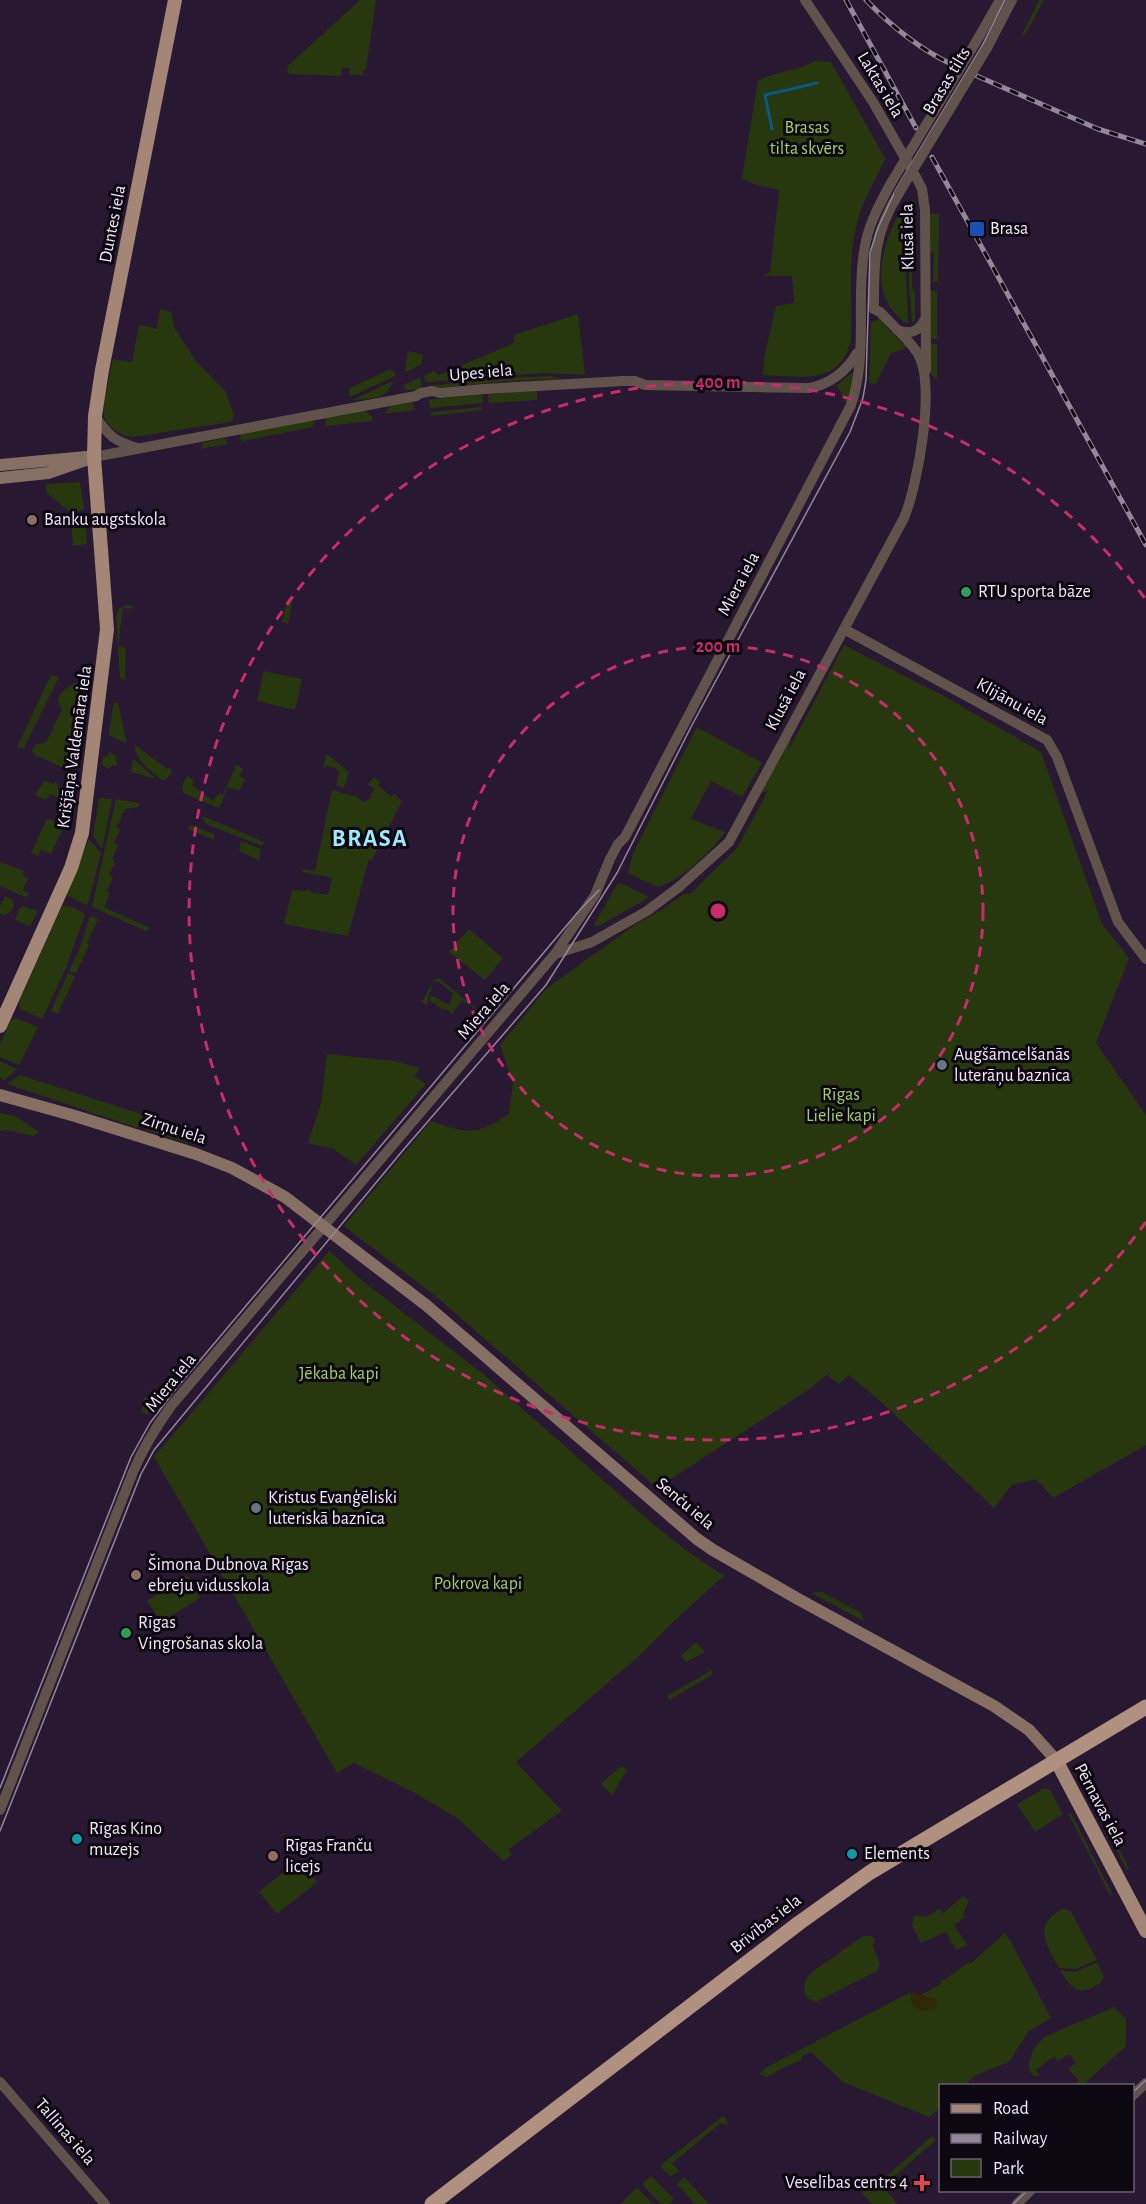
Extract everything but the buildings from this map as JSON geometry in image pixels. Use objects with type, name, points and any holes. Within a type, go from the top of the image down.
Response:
[{"type":"highway","name":"Brīvības iela","points":[[432,2204],[852,1884],[1146,1707]]},
{"type":"main road","name":"Duntes iela","points":[[94,457],[95,416],[102,370],[175,0]]},
{"type":"main road","points":[[0,465],[94,457]]},
{"type":"main road","points":[[0,478],[48,473],[94,457]]},
{"type":"main road","name":"Krišjāņa Valdemāra iela","points":[[0,1026],[71,868],[82,833],[107,629],[94,457]]},
{"type":"main road","name":"Zirņu iela","points":[[0,1095],[86,1119],[196,1154],[232,1168],[285,1197],[324,1226]]},
{"type":"main road","name":"Senču iela","points":[[324,1226],[426,1305],[712,1550],[994,1706],[1029,1730],[1056,1760]]},
{"type":"main road","name":"Pērnavas iela","points":[[1056,1760],[1146,1931]]},
{"type":"street","name":"Laktas iela","points":[[805,0],[873,102],[922,189]]},
{"type":"street","name":"Brasas tilts","points":[[891,183],[1000,0]]},
{"type":"street","name":"Brasas tilts","points":[[874,309],[876,243],[884,219],[987,48],[1011,0]]},
{"type":"street","name":"Miera iela","points":[[0,1810],[142,1451],[171,1406],[555,954],[582,918],[595,895],[618,844],[625,837],[838,431],[854,395],[865,243],[875,213],[891,183]]},
{"type":"street","name":"Klusā iela","points":[[555,954],[592,942],[647,911],[700,869],[729,842],[904,518],[917,480],[926,369],[925,222],[922,189]]},
{"type":"street","points":[[860,319],[869,310],[874,309]]},
{"type":"street","name":"Klusā iela","points":[[874,309],[880,312],[917,354],[924,377]]},
{"type":"street","points":[[897,330],[918,331],[924,321]]},
{"type":"street","name":"Upes iela","points":[[94,457],[416,396],[432,391],[440,393],[484,388],[623,381],[635,381],[645,385],[817,387],[841,373],[851,364],[859,348]]},
{"type":"street","points":[[95,416],[108,435],[120,443],[138,448]]},
{"type":"street","name":"Klijānu iela","points":[[844,629],[1047,740],[1057,757],[1118,922],[1146,959]]},
{"type":"street","name":"Tallinas iela","points":[[0,2082],[105,2204]]},
{"type":"street","points":[[1134,2094],[1146,2083]]},
{"type":"street","points":[[1017,2204],[1029,2192]]},
{"type":"green space","points":[[360,0],[376,0],[366,70],[363,70],[363,75],[350,75],[350,68],[342,68],[341,76],[289,74],[288,66]]},
{"type":"green space","points":[[1039,0],[1044,0],[1026,33],[1020,39]]},
{"type":"green space","name":"Brasas tilta skvērs","points":[[816,61],[831,62],[885,158],[863,206],[856,228],[852,260],[851,340],[846,355],[838,365],[817,376],[763,375],[764,358],[776,306],[794,303],[792,276],[764,276],[770,272],[779,190],[753,184],[742,178],[758,81]]},
{"type":"green space","points":[[911,197],[916,209],[912,210],[908,219],[906,232],[908,324],[897,316],[886,300],[881,273],[882,258],[891,230],[904,205],[910,209],[913,203]]},
{"type":"green space","points":[[914,213],[912,286],[915,294],[915,320],[912,323],[909,286],[910,222],[911,215]]},
{"type":"green space","points":[[930,214],[939,214],[938,282],[933,281],[934,253],[929,252]]},
{"type":"green space","points":[[930,291],[937,291],[937,339],[928,338]]},
{"type":"green space","points":[[160,309],[171,312],[174,327],[195,360],[226,392],[234,416],[231,422],[133,437],[119,433],[108,424],[104,415],[105,396],[113,359],[132,362],[139,325],[157,329]]},
{"type":"green space","points":[[578,314],[585,375],[543,373],[428,382],[425,380],[424,376],[434,371],[439,375],[514,343],[514,335]]},
{"type":"green space","points":[[879,319],[907,348],[891,353],[876,384],[869,383],[871,322]]},
{"type":"green space","points":[[928,344],[937,344],[937,380],[930,373]]},
{"type":"green space","points":[[408,351],[423,355],[421,365],[405,372]]},
{"type":"green space","points":[[389,370],[395,372],[395,376],[350,397],[349,390],[352,387]]},
{"type":"green space","points":[[853,372],[850,392],[846,403],[837,385]]},
{"type":"green space","points":[[550,376],[562,379],[509,381],[426,389],[428,386],[500,378]]},
{"type":"green space","points":[[420,377],[422,390],[405,390],[404,385]]},
{"type":"green space","points":[[393,381],[387,392],[382,395],[371,399],[352,400]]},
{"type":"green space","points":[[537,391],[537,400],[489,403],[488,394]]},
{"type":"green space","points":[[482,394],[483,403],[430,408],[429,400]]},
{"type":"green space","points":[[412,402],[415,410],[385,414],[391,405]]},
{"type":"green space","points":[[482,407],[482,410],[431,416],[431,412]]},
{"type":"green space","points":[[365,410],[372,417],[372,421],[326,426],[326,418]]},
{"type":"green space","points":[[311,420],[315,423],[312,427],[243,441],[239,439],[241,434]]},
{"type":"green space","points":[[224,438],[228,444],[201,449],[203,443]]},
{"type":"green space","points":[[80,482],[84,510],[70,512],[47,493],[46,484]]},
{"type":"green space","points":[[85,517],[87,544],[73,546],[71,518]]},
{"type":"green space","points":[[289,596],[292,603],[288,624],[282,622]]},
{"type":"green space","points":[[127,605],[133,606],[132,609],[123,608],[118,645],[126,649],[125,681],[120,678],[116,616],[119,609]]},
{"type":"green space","name":"Rīgas Lielie kapi","points":[[844,645],[944,696],[1041,752],[1102,924],[1129,958],[1096,1043],[1146,1115],[1146,1445],[1053,1498],[1036,1479],[1012,1485],[994,1508],[849,1375],[839,1384],[828,1376],[831,1372],[805,1392],[657,1488],[434,1295],[344,1226],[431,1121],[472,1131],[488,1126],[509,1114],[513,1083],[500,1045],[546,989],[636,924],[660,911],[682,895],[691,893],[737,848],[768,791],[762,792],[791,734],[791,743],[786,755]]},
{"type":"green space","points":[[264,671],[302,679],[295,710],[257,701]]},
{"type":"green space","points":[[51,675],[59,677],[24,748],[17,747]]},
{"type":"green space","points":[[82,679],[72,762],[64,768],[33,754],[32,750],[36,744],[46,743],[62,709],[58,699],[60,695]]},
{"type":"green space","points":[[116,702],[127,744],[109,735],[113,705]]},
{"type":"green space","points":[[697,727],[762,763],[742,797],[711,781],[691,819],[725,832],[695,864],[676,878],[658,887],[628,873],[633,853]]},
{"type":"green space","points":[[135,745],[167,769],[169,767],[172,772],[166,780],[162,780],[144,765],[137,756]]},
{"type":"green space","points":[[109,751],[116,756],[117,766],[113,765],[108,769],[101,764],[103,757],[108,756]]},
{"type":"green space","points":[[327,754],[349,772],[344,788],[336,785],[339,772],[335,768],[327,766],[323,769]]},
{"type":"green space","points":[[135,760],[156,779],[131,772],[132,761]]},
{"type":"green space","points":[[236,765],[243,769],[239,776],[245,779],[239,791],[228,787],[219,808],[183,793],[182,786],[187,776],[194,780],[192,785],[213,801],[219,793],[223,795]]},
{"type":"green space","points":[[374,777],[380,783],[378,785],[391,797],[394,794],[402,801],[372,860],[369,859],[348,936],[284,924],[292,890],[309,889],[310,892],[328,895],[332,878],[303,872],[303,869],[315,871],[332,790],[357,797],[364,802],[372,797],[370,795],[375,789],[368,784]]},
{"type":"green space","points":[[44,781],[53,784],[56,781],[61,799],[50,794],[46,800],[35,795]]},
{"type":"green space","points":[[99,799],[112,801],[102,849],[93,836]]},
{"type":"green space","points":[[116,799],[139,803],[139,807],[125,809],[117,827],[120,829],[114,843],[118,845],[112,859],[115,862],[109,875],[113,877],[104,907],[150,928],[146,931],[92,907]]},
{"type":"green space","points":[[202,817],[264,842],[262,846],[206,824]]},
{"type":"green space","points":[[50,818],[62,830],[51,854],[41,850],[38,856],[31,853],[47,819]]},
{"type":"green space","points":[[190,825],[214,834],[214,840],[188,829]]},
{"type":"green space","points":[[89,839],[101,853],[86,905],[66,895]]},
{"type":"green space","points":[[241,841],[261,849],[259,860],[239,851]]},
{"type":"green space","points":[[0,862],[24,871],[23,876],[28,878],[23,890],[28,893],[28,896],[25,897],[0,886]]},
{"type":"green space","points":[[620,883],[648,898],[597,927],[594,925],[617,884]]},
{"type":"green space","points":[[5,896],[12,899],[14,906],[11,912],[4,915],[0,913],[0,907]]},
{"type":"green space","points":[[23,906],[38,911],[30,926],[15,920]]},
{"type":"green space","points":[[62,906],[74,908],[85,915],[65,970],[42,1019],[20,1009],[19,1002]]},
{"type":"green space","points":[[90,916],[98,919],[87,943],[89,945],[76,973],[69,971],[79,950]]},
{"type":"green space","points":[[469,929],[503,958],[485,980],[449,952]]},
{"type":"green space","points":[[68,973],[75,976],[58,1014],[51,1011]]},
{"type":"green space","points":[[435,979],[440,979],[485,1016],[462,1000],[452,1014],[430,1001],[431,995],[449,1005],[453,993],[439,982],[434,981],[427,1005],[422,1002]]},
{"type":"green space","points":[[16,1018],[38,1027],[19,1065],[0,1057],[0,1044],[11,1020]]},
{"type":"green space","points":[[327,1054],[395,1061],[420,1068],[414,1076],[426,1084],[356,1165],[334,1149],[308,1143],[321,1104]]},
{"type":"green space","points":[[0,1061],[17,1069],[4,1081],[0,1077]]},
{"type":"green space","points":[[20,1075],[144,1115],[138,1128],[7,1084]]},
{"type":"green space","points":[[0,1113],[15,1116],[39,1132],[34,1136],[6,1130],[0,1131]]},
{"type":"green space","points":[[150,1117],[196,1134],[191,1143],[187,1143],[146,1130]]},
{"type":"green space","name":"Pokrova kapi","points":[[329,1251],[365,1283],[482,1373],[653,1524],[684,1549],[724,1576],[640,1655],[516,1762],[562,1811],[509,1849],[512,1854],[504,1861],[457,1818],[415,1793],[354,1763],[337,1773],[154,1457]]},
{"type":"green space","points":[[148,1397],[157,1404],[147,1415],[142,1412],[144,1398]]},
{"type":"green space","points":[[187,1575],[200,1598],[161,1622],[147,1601]]},
{"type":"green space","points":[[822,1592],[861,1613],[864,1621],[811,1593]]},
{"type":"green space","points":[[696,1642],[705,1652],[686,1662],[681,1656]]},
{"type":"green space","points":[[712,1670],[712,1675],[669,1700],[667,1696]]},
{"type":"green space","points":[[621,1766],[627,1770],[612,1795],[601,1784]]},
{"type":"green space","points":[[1045,1788],[1050,1790],[1063,1814],[1035,1832],[1017,1804]]},
{"type":"green space","points":[[1095,1801],[1129,1869],[1127,1870],[1092,1802]]},
{"type":"green space","points":[[1071,1813],[1112,1894],[1110,1895],[1069,1815]]},
{"type":"green space","points":[[299,1860],[317,1882],[277,1914],[259,1892]]},
{"type":"green space","points":[[963,1896],[969,1900],[963,1914],[965,1917],[954,1925],[967,1945],[956,1950],[949,1942],[951,1941],[946,1932],[921,1943],[912,1926],[914,1915],[925,1917],[940,1909],[943,1914]]},
{"type":"green space","points":[[1062,1909],[1070,1910],[1097,1960],[1076,1969],[1059,1968],[1047,1944],[1045,1929],[1047,1922]]},
{"type":"green space","points":[[1005,1933],[1051,2018],[1029,2031],[1009,2062],[976,2075],[966,2084],[939,2084],[939,2109],[929,2117],[843,2082],[811,2052],[802,2056],[801,2061],[766,2077],[759,2074],[767,2067],[911,1992],[912,2005],[937,2000],[919,1996],[941,1984],[969,1962],[970,1964]]},
{"type":"green space","points":[[863,1936],[871,1936],[875,1939],[873,1946],[880,1964],[877,1971],[816,2002],[807,1998],[804,1985],[811,1973]]},
{"type":"green space","points":[[1097,1962],[1104,1977],[1092,1988],[1084,1990],[1075,1989],[1060,1970],[1076,1972]]},
{"type":"green space","points":[[1114,2007],[1126,2019],[1126,2046],[1084,2084],[1074,2084],[1079,2081],[1069,2069],[1076,2062],[1069,2054],[1058,2061],[1054,2056],[1036,2070],[1040,2076],[1034,2076],[1029,2070],[1029,2063],[1033,2050],[1044,2037]]},
{"type":"green space","points":[[725,2117],[728,2124],[721,2123],[672,2163],[679,2171],[671,2177],[662,2168],[661,2165]]},
{"type":"green space","points":[[932,2136],[936,2140],[883,2186],[897,2204],[872,2204],[863,2195],[862,2189],[868,2183],[873,2188]]},
{"type":"green space","points":[[651,2176],[674,2199],[669,2204],[661,2204],[642,2184]]},
{"type":"green space","points":[[684,2177],[709,2204],[695,2204],[677,2184]]},
{"type":"green space","points":[[637,2188],[653,2204],[620,2204]]},
{"type":"sand","points":[[911,1992],[938,2000],[935,2008],[921,2011],[912,2005]]},
{"type":"waterway","points":[[772,129],[765,95],[817,83]]},
{"type":"tram line","points":[[0,1831],[141,1474],[154,1450],[404,1149],[546,985],[617,873],[692,725],[850,432],[863,398],[866,380],[870,253],[877,230],[896,189],[982,46],[1005,0]]},
{"type":"tram line","points":[[0,1788],[131,1457],[150,1423],[175,1390],[599,890]]},
{"type":"tram line","points":[[1134,2091],[1146,2080]]},
{"type":"tram line","points":[[1013,2204],[1026,2192]]},
{"type":"railway","points":[[846,0],[916,128]]},
{"type":"railway","points":[[866,0],[906,36],[951,64]]},
{"type":"railway","points":[[977,76],[1098,129],[1146,144]]},
{"type":"railway","points":[[932,157],[1146,545]]},
{"type":"place","name":"Brasa","points":[[977,229]]},
{"type":"place","name":"Banku augstskola","points":[[32,520]]},
{"type":"place","name":"RTU sporta bāze","points":[[966,592]]},
{"type":"place","name":"Augšāmcelšanās luterāņu baznīca","points":[[942,1065]]},
{"type":"place","name":"Kristus Evanģēliski luteriskā baznīca","points":[[256,1508]]},
{"type":"place","name":"Šimona Dubnova Rīgas ebreju vidusskola","points":[[136,1575]]},
{"type":"place","name":"Rīgas Vingrošanas skola","points":[[126,1633]]},
{"type":"place","name":"Rīgas Kino muzejs","points":[[77,1839]]},
{"type":"place","name":"Elements","points":[[852,1854]]},
{"type":"place","name":"Rīgas Franču licejs","points":[[273,1856]]},
{"type":"place","name":"Veselības centrs 4","points":[[922,2183]]},
{"type":"district","name":"BRASA","points":[[370,839]]},
{"type":"park label","name":"Jēkaba kapi","points":[[339,1374]]}]
